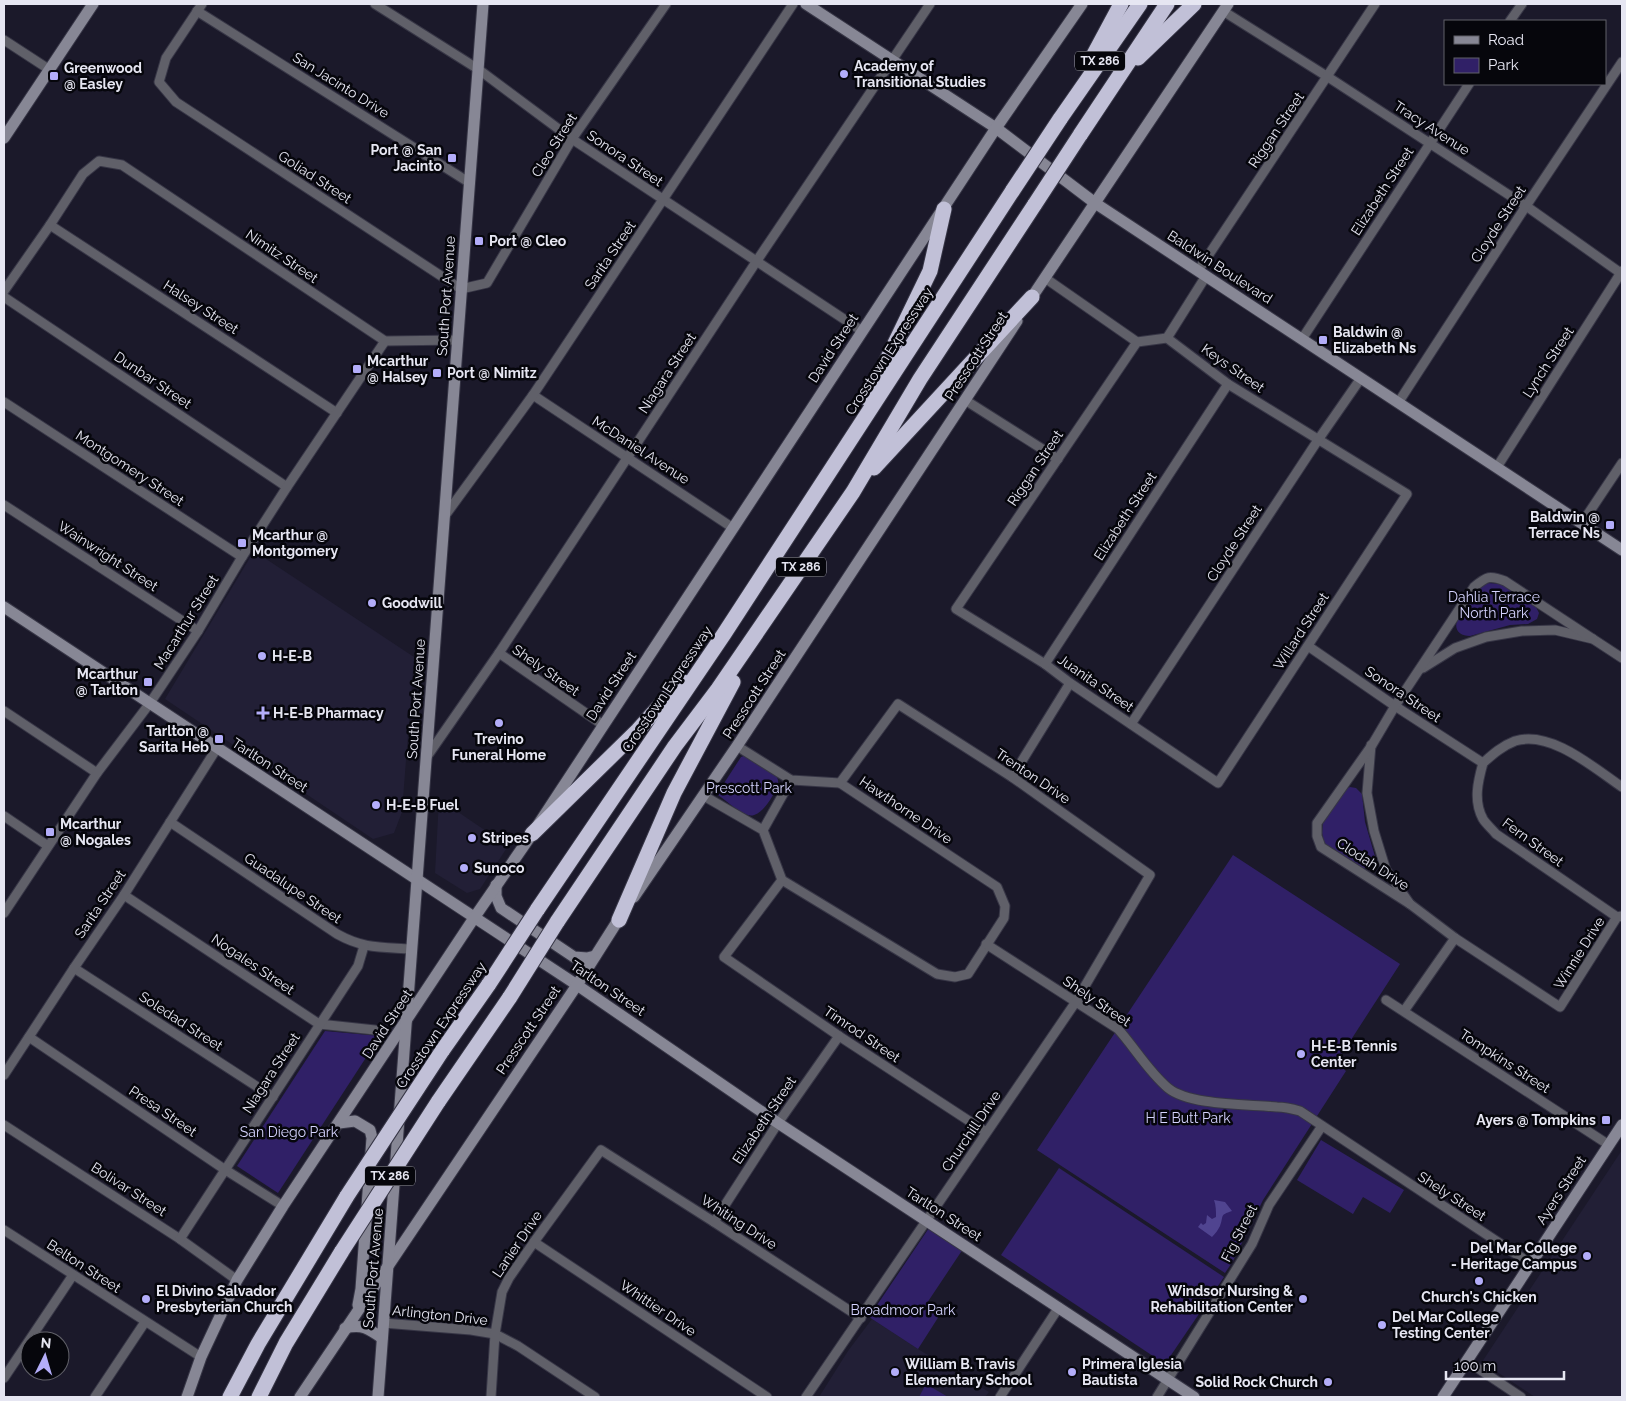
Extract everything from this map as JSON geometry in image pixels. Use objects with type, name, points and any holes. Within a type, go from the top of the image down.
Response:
[{"type":"highway","points":[[1063,114],[1120,4]]},
{"type":"highway","name":"Crosstown Expressway","points":[[230,1397],[258,1344],[347,1196],[442,1051],[720,639],[1063,114],[1140,4]]},
{"type":"highway","name":"TX 286","points":[[259,1397],[286,1343],[342,1251],[438,1102],[510,997],[557,922],[675,746],[718,690],[853,492],[920,379],[1167,4]]},
{"type":"highway","points":[[1118,78],[1194,4]]},
{"type":"highway","points":[[838,459],[930,271],[944,209]]},
{"type":"highway","points":[[853,492],[1032,298]]},
{"type":"highway","points":[[619,920],[674,794],[765,620]]},
{"type":"highway","points":[[532,834],[638,730],[720,639]]},
{"type":"main road","points":[[4,138],[93,4]]},
{"type":"main road","name":"South Port Avenue","points":[[378,1397],[483,4]]},
{"type":"main road","name":"Baldwin Boulevard","points":[[806,4],[996,128],[1095,202],[1622,550]]},
{"type":"main road","name":"David Street","points":[[187,1397],[201,1357],[237,1280],[283,1206],[340,1123],[496,885],[532,834],[996,128],[1082,4]]},
{"type":"main road","name":"Presscott Street","points":[[300,1397],[704,796],[1095,202],[1226,7]]},
{"type":"main road","name":"Tarlton Street","points":[[4,607],[577,985],[778,1123],[1194,1397]]},
{"type":"main road","points":[[496,885],[496,896],[501,908],[574,957],[587,958],[595,956]]},
{"type":"main road","points":[[340,1123],[355,1120],[370,1130],[372,1138],[361,1289],[355,1314]]},
{"type":"main road","name":"Ayers Street","points":[[1442,1397],[1622,1125]]},
{"type":"main road","points":[[345,1328],[359,1326],[370,1329],[382,1338]]},
{"type":"street","name":"Sonora Street","points":[[375,4],[478,69],[572,139],[862,331]]},
{"type":"street","name":"Cleo Street","points":[[462,289],[487,283],[572,139],[666,4]]},
{"type":"street","name":"Sarita Street","points":[[444,517],[533,395],[793,4]]},
{"type":"street","name":"Niagara Street","points":[[426,758],[499,653],[756,262],[930,4]]},
{"type":"street","name":"Riggan Street","points":[[1167,338],[1202,273],[1375,4]]},
{"type":"street","points":[[1511,20],[1522,4]]},
{"type":"street","name":"Tracy Avenue","points":[[1226,7],[1328,77],[1526,206],[1622,273]]},
{"type":"street","name":"Goliad Street","points":[[200,8],[166,58],[159,82],[176,102],[462,289]]},
{"type":"street","name":"San Jacinto Drive","points":[[200,8],[470,183]]},
{"type":"street","points":[[4,40],[50,70]]},
{"type":"street","name":"Cloyde Street","points":[[1398,402],[1622,62]]},
{"type":"street","name":"Elizabeth Street","points":[[1302,339],[1468,85]]},
{"type":"street","name":"Nimitz Street","points":[[50,225],[83,174],[99,161],[122,165],[385,341]]},
{"type":"street","points":[[4,291],[50,225]]},
{"type":"street","name":"Halsey Street","points":[[50,225],[337,413]]},
{"type":"street","name":"Lynch Street","points":[[1497,467],[1622,273]]},
{"type":"street","points":[[1045,278],[1137,342],[1167,338]]},
{"type":"street","name":"Dunbar Street","points":[[4,297],[286,487]]},
{"type":"street","name":"Keys Street","points":[[1167,338],[1228,384],[1407,494]]},
{"type":"street","points":[[385,341],[458,340]]},
{"type":"street","name":"Macarthur Street","points":[[4,914],[97,773],[150,703],[198,631],[286,487],[385,341]]},
{"type":"street","name":"Riggan Street","points":[[956,609],[1137,342]]},
{"type":"street","name":"Cloyde Street","points":[[1131,724],[1361,378]]},
{"type":"street","name":"Elizabeth Street","points":[[1045,664],[1228,384]]},
{"type":"street","name":"McDaniel Avenue","points":[[533,395],[733,528]]},
{"type":"street","points":[[965,400],[1058,459]]},
{"type":"street","name":"Montgomery Street","points":[[4,402],[242,557]]},
{"type":"street","points":[[1582,523],[1622,463]]},
{"type":"street","name":"Willard Street","points":[[1218,783],[1407,494]]},
{"type":"street","name":"Wainwright Street","points":[[4,505],[198,631]]},
{"type":"street","name":"Clodah Drive","points":[[1560,1008],[1455,938],[1410,904],[1321,847],[1317,836],[1317,823],[1372,745],[1394,706],[1474,587],[1483,580],[1493,576],[1506,581],[1593,639]]},
{"type":"street","name":"Juanita Street","points":[[956,609],[1045,664],[1218,783]]},
{"type":"street","points":[[1420,670],[1455,648],[1486,637],[1522,631],[1555,630],[1593,639],[1622,658]]},
{"type":"street","name":"Sonora Street","points":[[1308,646],[1394,706],[1483,763]]},
{"type":"street","name":"Shely Street","points":[[499,653],[603,726]]},
{"type":"street","points":[[1012,777],[1070,683]]},
{"type":"street","name":"Trenton Drive","points":[[840,783],[898,704],[1012,777],[1150,875]]},
{"type":"street","points":[[4,711],[97,773]]},
{"type":"street","points":[[1483,763],[1496,750],[1516,741],[1537,740],[1559,745],[1622,786]]},
{"type":"street","name":"Clodah Drive","points":[[1372,745],[1367,793],[1374,831],[1386,870],[1410,904]]},
{"type":"street","name":"Hawthorne Drive","points":[[737,746],[791,780],[840,783],[997,887],[1005,906],[1004,918],[986,944]]},
{"type":"street","name":"Sarita Street","points":[[4,1075],[124,894],[217,748]]},
{"type":"street","name":"Fern Street","points":[[1483,763],[1478,782],[1477,800],[1482,818],[1496,834],[1620,917]]},
{"type":"street","points":[[763,830],[791,780]]},
{"type":"street","points":[[704,796],[763,830],[782,880],[937,974],[955,977],[968,974],[986,944]]},
{"type":"street","points":[[4,816],[48,846]]},
{"type":"street","name":"Guadalupe Street","points":[[170,822],[351,942],[364,946],[411,949]]},
{"type":"street","name":"Churchill Drive","points":[[806,1397],[1075,1003],[1150,875]]},
{"type":"street","name":"Timrod Street","points":[[782,880],[724,957],[839,1036],[986,1132]]},
{"type":"street","name":"Nogales Street","points":[[124,894],[319,1024],[375,1030]]},
{"type":"street","name":"Winnie Drive","points":[[1560,1008],[1620,917]]},
{"type":"street","points":[[1404,1011],[1455,938]]},
{"type":"street","name":"Shely Street","points":[[986,944],[1118,1029],[1133,1046],[1153,1075],[1170,1090],[1190,1098],[1280,1107],[1300,1111],[1531,1264]]},
{"type":"street","name":"Niagara Street","points":[[180,1239],[358,966],[364,946]]},
{"type":"street","name":"Soledad Street","points":[[74,968],[273,1097]]},
{"type":"street","name":"Tompkins Street","points":[[1386,1000],[1609,1145]]},
{"type":"street","name":"Elizabeth Street","points":[[714,1222],[778,1123],[839,1036]]},
{"type":"street","name":"Presa Street","points":[[29,1037],[224,1169],[283,1206]]},
{"type":"street","name":"Bolivar Street","points":[[4,1125],[180,1239],[237,1280]]},
{"type":"street","name":"Fig Street","points":[[1157,1397],[1252,1244],[1269,1205],[1322,1126]]},
{"type":"street","name":"Whiting Drive","points":[[601,1150],[861,1318]]},
{"type":"street","name":"Lanier Drive","points":[[491,1397],[495,1334],[502,1292],[509,1278],[534,1242],[601,1150]]},
{"type":"street","name":"Belton Street","points":[[4,1230],[201,1357]]},
{"type":"street","name":"Whittier Drive","points":[[534,1242],[767,1397]]},
{"type":"street","points":[[4,1378],[73,1275]]},
{"type":"street","points":[[1000,1397],[1059,1307]]},
{"type":"street","points":[[95,1397],[145,1322]]},
{"type":"street","name":"Arlington Drive","points":[[383,1323],[471,1330],[495,1334],[518,1346],[595,1397]]},
{"type":"street","points":[[1467,1361],[1521,1397]]},
{"type":"shaded area","points":[[254,551],[414,657],[402,812],[394,833],[373,839],[165,699]]},
{"type":"shaded area","points":[[439,799],[508,846],[480,889],[467,893],[435,873]]},
{"type":"shaded area","name":"Del Mar College - Heritage Campus","points":[[1622,1150],[1622,1397],[1535,1397],[1482,1362]]},
{"type":"shaded area","points":[[1214,1200],[1225,1202],[1232,1211],[1223,1216],[1220,1226],[1212,1237],[1198,1227],[1201,1223],[1203,1225],[1206,1223],[1207,1215],[1212,1219],[1216,1217]]},
{"type":"shaded area","name":"William B. Travis Elementary School","points":[[872,1319],[989,1392],[985,1397],[819,1397],[848,1351]]},
{"type":"green space","name":"Dahlia Terrace North Park","points":[[1487,583],[1503,584],[1536,607],[1539,613],[1537,619],[1528,624],[1510,625],[1470,636],[1461,634],[1456,627],[1457,621],[1480,587]]},
{"type":"green space","name":"Prescott Park","points":[[746,755],[776,775],[778,781],[770,801],[762,810],[753,815],[740,811],[718,795],[741,757]]},
{"type":"green space","points":[[1350,787],[1356,788],[1362,794],[1365,822],[1376,860],[1370,868],[1359,868],[1328,847],[1324,842],[1322,833],[1323,823],[1344,790]]},
{"type":"green space","name":"H E Butt Park","points":[[1233,855],[1400,964],[1336,1063],[1346,1071],[1263,1200],[1233,1261],[1225,1273],[1037,1150]]},
{"type":"green space","name":"San Diego Park","points":[[325,1031],[380,1036],[278,1193],[237,1166]]},
{"type":"green space","points":[[1321,1140],[1404,1190],[1390,1213],[1363,1197],[1353,1214],[1297,1180]]},
{"type":"green space","points":[[1059,1168],[1224,1277],[1165,1364],[1001,1255]]},
{"type":"green space","name":"Broadmoor Park","points":[[929,1228],[963,1249],[927,1303],[941,1313],[918,1349],[869,1317]]},
{"type":"green space","points":[[926,1384],[948,1397],[919,1397]]},
{"type":"place","name":"Academy of Transitional Studies","points":[[844,74]]},
{"type":"place","name":"Greenwood @ Easley","points":[[54,76]]},
{"type":"place","name":"Port @ San Jacinto","points":[[452,158]]},
{"type":"place","name":"Port @ Cleo","points":[[479,241]]},
{"type":"place","name":"Baldwin @ Elizabeth Ns","points":[[1323,340]]},
{"type":"place","name":"Mcarthur @ Halsey","points":[[357,369]]},
{"type":"place","name":"Port @ Nimitz","points":[[437,373]]},
{"type":"place","name":"Baldwin @ Terrace Ns","points":[[1610,525]]},
{"type":"place","name":"Mcarthur @ Montgomery","points":[[242,543]]},
{"type":"place","name":"Goodwill","points":[[372,603]]},
{"type":"place","name":"H-E-B","points":[[262,656]]},
{"type":"place","name":"Mcarthur @ Tarlton","points":[[148,682]]},
{"type":"place","name":"H-E-B Pharmacy","points":[[263,713]]},
{"type":"place","name":"Trevino Funeral Home","points":[[499,723]]},
{"type":"place","name":"Tarlton @ Sarita Heb","points":[[219,739]]},
{"type":"place","name":"H-E-B Fuel","points":[[376,805]]},
{"type":"place","name":"Mcarthur @ Nogales","points":[[50,832]]},
{"type":"place","name":"Stripes","points":[[472,838]]},
{"type":"place","name":"Sunoco","points":[[464,868]]},
{"type":"place","name":"H-E-B Tennis Center","points":[[1301,1054]]},
{"type":"place","name":"Ayers @ Tompkins","points":[[1606,1120]]},
{"type":"place","name":"Del Mar College - Heritage Campus","points":[[1587,1256]]},
{"type":"place","name":"Church's Chicken","points":[[1479,1281]]},
{"type":"place","name":"El Divino Salvador Presbyterian Church","points":[[146,1299]]},
{"type":"place","name":"Windsor Nursing & Rehabilitation Center","points":[[1303,1299]]},
{"type":"place","name":"Del Mar College Testing Center","points":[[1382,1325]]},
{"type":"place","name":"William B. Travis Elementary School","points":[[895,1372]]},
{"type":"place","name":"Primera Iglesia Bautista","points":[[1072,1372]]},
{"type":"place","name":"Solid Rock Church","points":[[1328,1382]]}]
